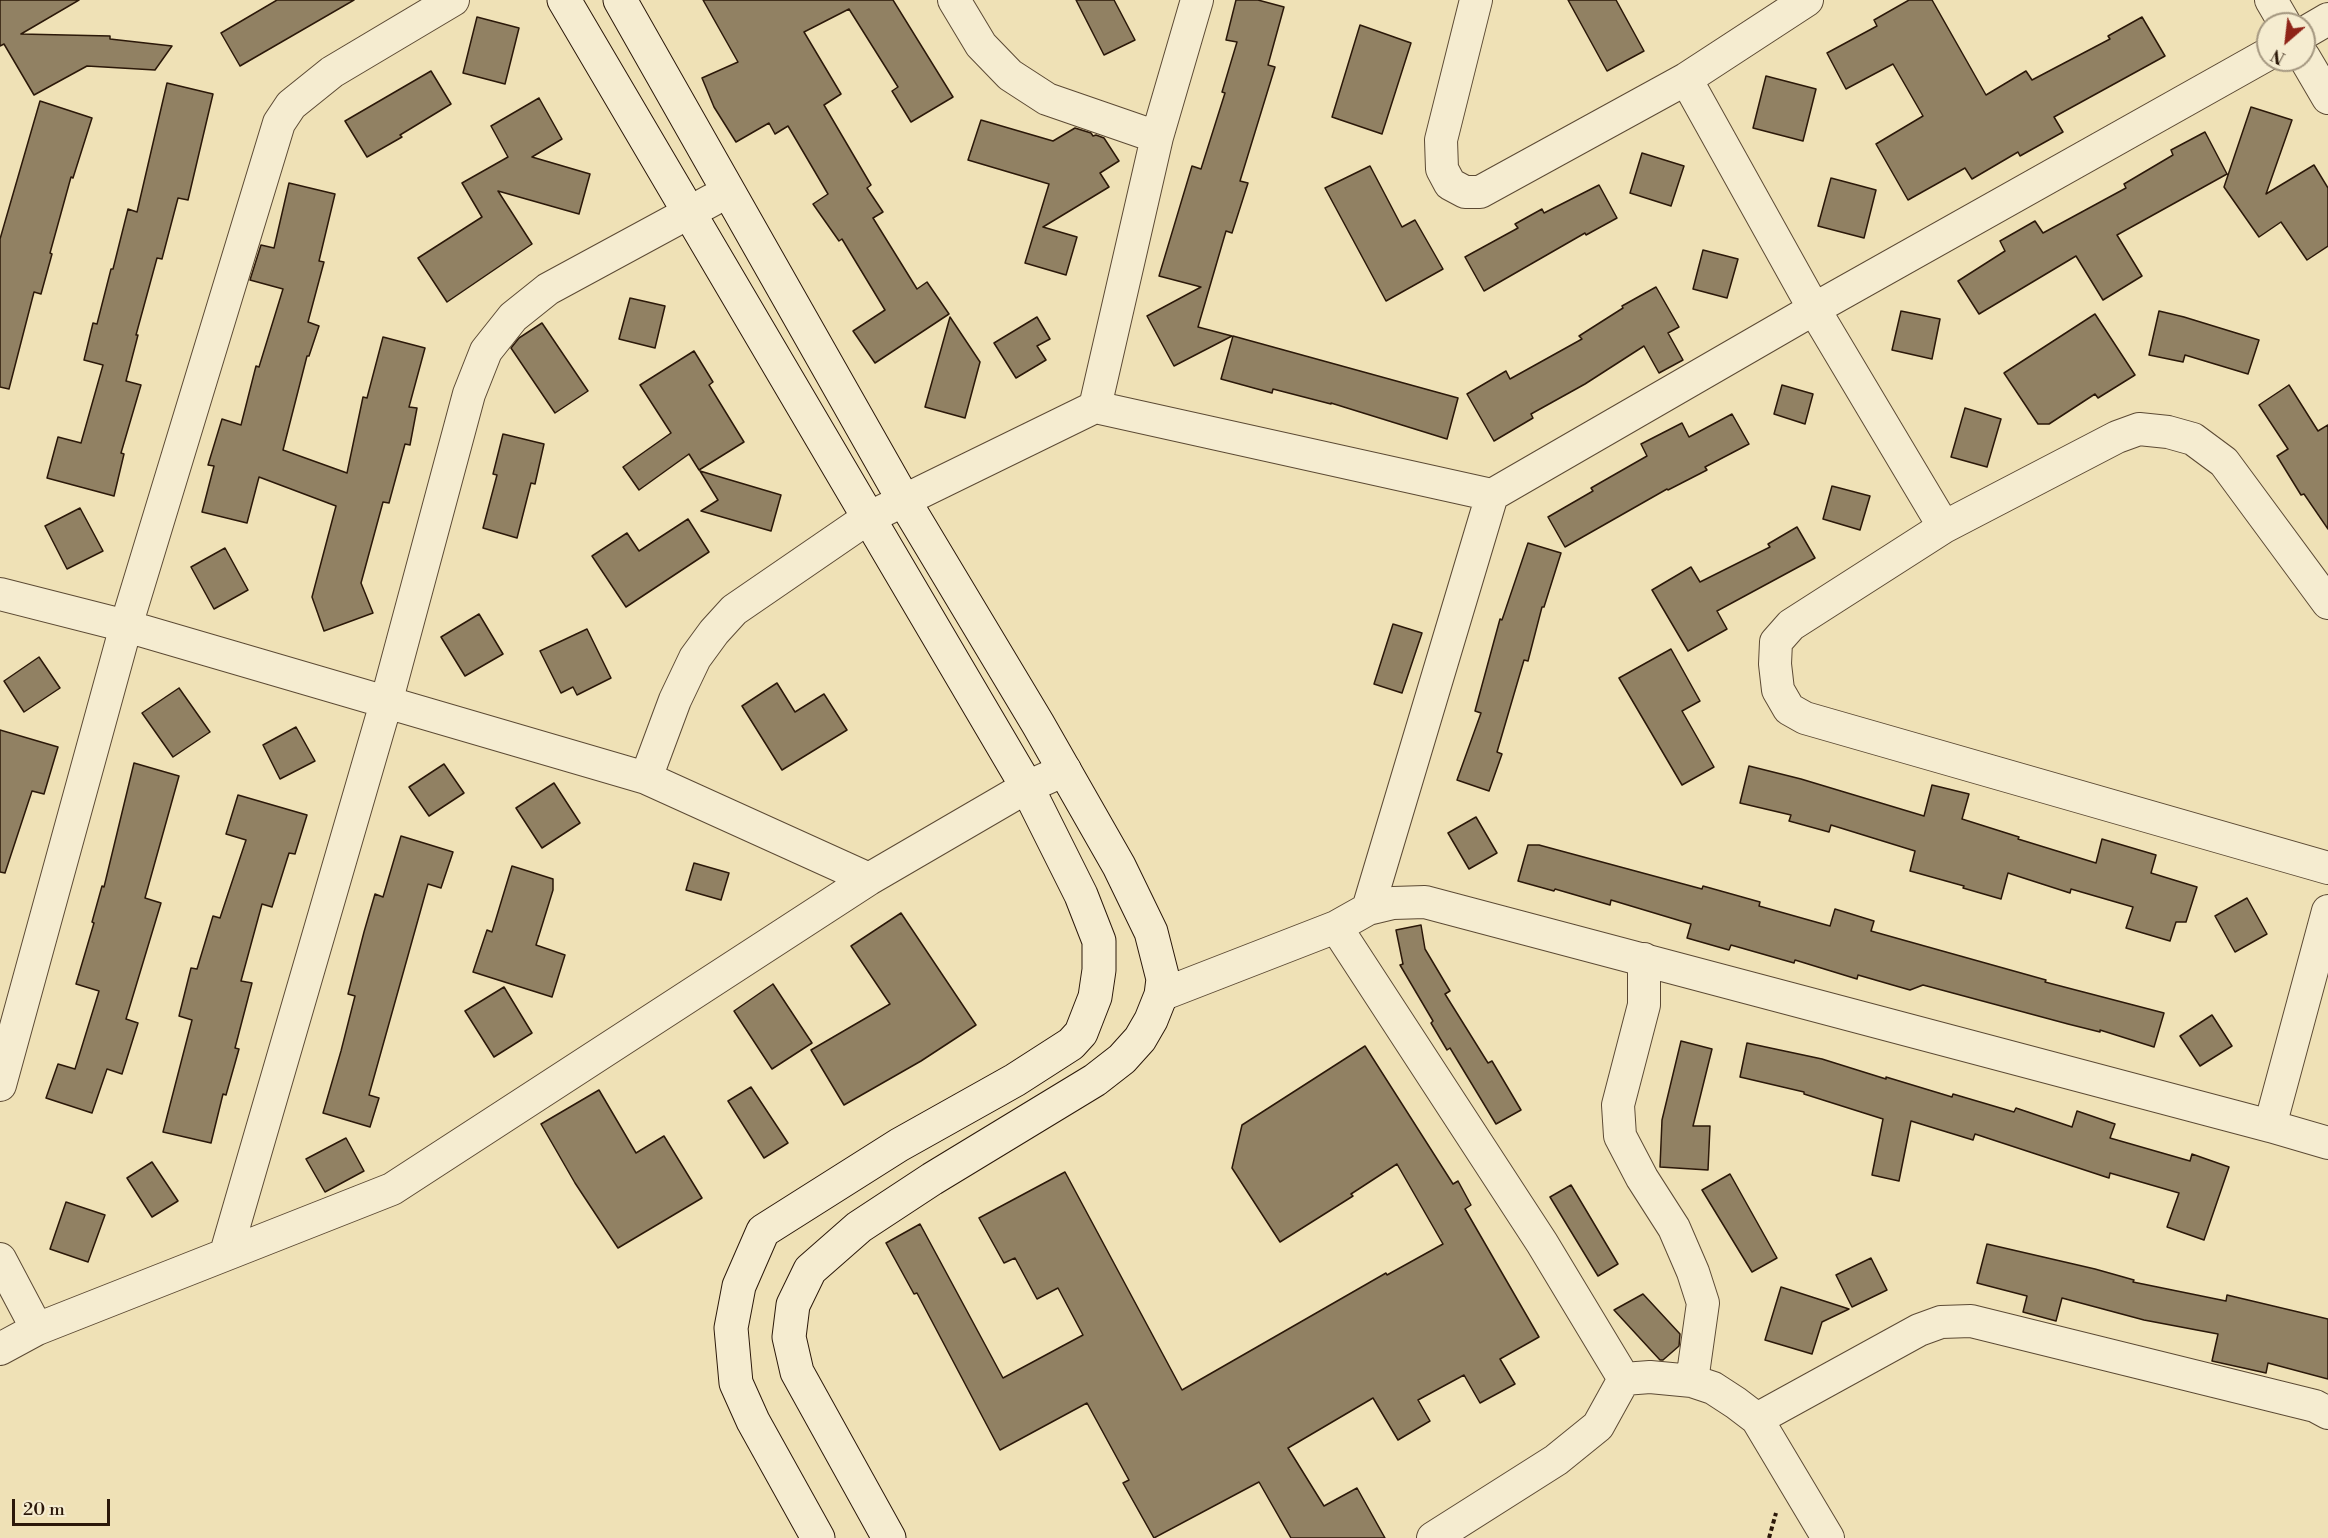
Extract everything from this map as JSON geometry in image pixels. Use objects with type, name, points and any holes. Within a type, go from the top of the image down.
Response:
[{"type":"street","points":[[0,1085],[126,626],[279,123],[291,105],[332,72],[453,0]]},
{"type":"street","points":[[564,0],[1027,787],[1081,895],[1099,940],[1099,970],[1095,997],[1081,1033],[1071,1044],[899,1145],[764,1231],[740,1286],[730,1328],[736,1383],[753,1421],[818,1538]]},
{"type":"street","points":[[620,0],[903,500],[1065,770],[1119,866],[1151,932],[1163,979],[1161,995],[1151,1020],[1140,1039],[1122,1059],[1095,1080],[932,1179],[859,1227],[810,1270],[793,1305],[789,1337],[797,1372],[889,1538]]},
{"type":"street","points":[[954,0],[981,45],[1010,75],[1047,99],[1157,137]]},
{"type":"street","points":[[1095,407],[1157,137],[1197,0]]},
{"type":"street","points":[[1476,0],[1441,140],[1442,169],[1450,184],[1465,192],[1480,192],[1686,79],[1807,0]]},
{"type":"street","points":[[646,778],[675,700],[695,658],[734,610],[868,518],[1095,407],[1492,495],[1814,309],[2256,61]]},
{"type":"street","points":[[2313,72],[2328,98]]},
{"type":"street","points":[[1686,79],[1814,309],[1944,526]]},
{"type":"street","points":[[226,1253],[386,703],[469,394],[486,351],[513,317],[548,289],[727,192]]},
{"type":"street","points":[[2328,603],[2224,462],[2193,439],[2168,432],[2139,429],[2117,437],[1944,526],[1791,625],[1776,642],[1775,664],[1778,690],[1789,709],[1805,718],[2328,868]]},
{"type":"street","points":[[1368,909],[1492,495]]},
{"type":"street","points":[[0,594],[126,626],[646,778],[869,879]]},
{"type":"street","points":[[0,1349],[37,1329],[392,1189],[869,879],[1027,787],[1065,770]]},
{"type":"street","points":[[1161,995],[1336,927],[1368,909],[1393,903],[1425,902],[2328,1143]]},
{"type":"street","points":[[2270,1126],[2328,911]]},
{"type":"street","points":[[1336,927],[1542,1243],[1624,1379]]},
{"type":"street","points":[[1644,959],[1644,1005],[1618,1105],[1620,1136],[1642,1178],[1674,1228],[1694,1272],[1703,1303],[1692,1381]]},
{"type":"street","points":[[0,1259],[37,1329]]},
{"type":"street","points":[[1757,1419],[1919,1330],[1941,1322],[1971,1321],[2315,1406],[2328,1413]]},
{"type":"street","points":[[1624,1379],[1650,1377],[1692,1381],[1713,1388],[1757,1419],[1828,1538]]},
{"type":"street","points":[[1433,1538],[1556,1460],[1598,1426],[1624,1379]]},
{"type":"building","points":[[0,0],[79,0],[21,34],[110,36],[110,39],[172,46],[155,70],[87,66],[34,95],[4,44],[0,46]]},
{"type":"building","points":[[277,0],[354,0],[240,66],[221,33]]},
{"type":"building","points":[[703,0],[893,0],[953,97],[911,122],[892,91],[898,87],[849,9],[804,32],[841,94],[824,105],[871,185],[867,188],[883,212],[873,218],[917,289],[927,282],[949,314],[875,363],[853,331],[885,310],[842,239],[839,241],[813,204],[828,194],[788,126],[775,134],[769,123],[736,142],[714,107],[702,78],[738,62]]},
{"type":"building","points":[[1076,0],[1114,0],[1135,40],[1104,55]]},
{"type":"building","points":[[1236,0],[1258,0],[1284,7],[1268,65],[1275,67],[1240,181],[1248,183],[1232,233],[1226,231],[1198,327],[1232,336],[1174,366],[1147,316],[1201,287],[1159,276],[1192,166],[1201,169],[1225,93],[1222,92],[1237,42],[1226,40]]},
{"type":"building","points":[[1568,0],[1616,0],[1644,51],[1607,71]]},
{"type":"building","points":[[1909,0],[1932,0],[1986,95],[2026,71],[2032,80],[2110,39],[2108,36],[2142,17],[2165,56],[2054,117],[2063,132],[2020,156],[2018,152],[1972,179],[1965,168],[1908,200],[1876,144],[1923,116],[1893,64],[1846,89],[1827,53],[1877,26],[1874,20]]},
{"type":"building","points":[[477,17],[519,28],[505,84],[463,73]]},
{"type":"building","points":[[1360,25],[1411,43],[1382,134],[1332,117]]},
{"type":"building","points":[[431,71],[451,104],[367,157],[345,121]]},
{"type":"building","points":[[1766,76],[1816,89],[1803,141],[1753,128]]},
{"type":"building","points":[[167,83],[213,94],[188,200],[178,198],[162,259],[157,258],[136,335],[138,335],[126,381],[141,385],[121,453],[124,454],[114,496],[47,478],[58,437],[81,443],[103,365],[84,360],[93,323],[97,324],[128,209],[137,212]]},
{"type":"building","points":[[539,98],[562,139],[532,157],[590,174],[579,214],[498,191],[532,244],[447,302],[418,258],[482,217],[462,183],[508,157],[491,126]]},
{"type":"building","points":[[40,101],[92,118],[73,178],[71,177],[41,294],[34,292],[9,389],[0,387],[0,239]]},
{"type":"building","points":[[2251,107],[2292,120],[2266,194],[2314,165],[2328,188],[2328,246],[2307,260],[2281,222],[2259,237],[2224,187]]},
{"type":"building","points":[[981,120],[1053,141],[1075,128],[1104,138],[1119,161],[1100,173],[1109,187],[1043,227],[1077,237],[1066,275],[1025,263],[1049,184],[968,160]]},
{"type":"building","points":[[2205,132],[2227,174],[2117,235],[2142,276],[2103,300],[2076,256],[1979,314],[1958,281],[2005,251],[2000,241],[2035,221],[2043,233],[2126,188],[2124,184],[2173,155],[2171,150]]},
{"type":"building","points":[[1642,153],[1684,166],[1671,206],[1630,193]]},
{"type":"building","points":[[1370,166],[1402,227],[1415,220],[1443,269],[1386,301],[1325,188]]},
{"type":"building","points":[[1831,178],[1876,190],[1864,238],[1818,226]]},
{"type":"building","points":[[289,183],[335,194],[319,261],[324,262],[308,322],[319,326],[309,356],[307,356],[283,450],[347,473],[363,397],[367,398],[383,337],[425,348],[409,407],[417,408],[410,445],[405,444],[389,503],[383,502],[361,583],[373,613],[324,631],[312,597],[336,506],[259,477],[247,523],[202,512],[214,466],[208,465],[222,419],[241,425],[256,366],[259,367],[283,289],[250,280],[261,245],[274,248]]},
{"type":"building","points":[[1599,185],[1617,218],[1586,235],[1585,233],[1484,291],[1465,257],[1518,228],[1515,224],[1542,209],[1544,213]]},
{"type":"building","points":[[1703,250],[1738,259],[1727,298],[1693,289]]},
{"type":"building","points":[[1656,287],[1679,327],[1668,333],[1683,360],[1659,373],[1644,346],[1585,384],[1531,414],[1533,418],[1494,441],[1467,394],[1506,371],[1510,379],[1582,339],[1579,336],[1623,308],[1622,306]]},
{"type":"building","points":[[630,298],[665,306],[655,348],[619,339]]},
{"type":"building","points":[[1901,311],[1940,319],[1932,359],[1892,350]]},
{"type":"building","points":[[2159,311],[2259,340],[2248,374],[2185,355],[2183,362],[2149,355]]},
{"type":"building","points":[[2095,314],[2135,375],[2098,398],[2095,394],[2049,424],[2038,424],[2004,373]]},
{"type":"building","points":[[950,317],[980,362],[965,418],[925,407]]},
{"type":"building","points":[[1037,317],[1050,339],[1037,346],[1046,360],[1016,378],[994,343]]},
{"type":"building","points":[[542,323],[588,391],[555,413],[511,348],[519,338]]},
{"type":"building","points":[[1233,336],[1458,398],[1447,439],[1331,403],[1273,389],[1272,393],[1221,379]]},
{"type":"building","points":[[694,351],[713,382],[709,385],[744,442],[699,470],[689,454],[639,490],[623,467],[671,433],[640,385]]},
{"type":"building","points":[[1782,385],[1813,394],[1805,424],[1774,414]]},
{"type":"building","points":[[2289,385],[2318,431],[2328,425],[2328,529],[2304,494],[2301,495],[2277,456],[2288,449],[2259,405]]},
{"type":"building","points":[[1965,408],[2001,419],[1987,467],[1951,457]]},
{"type":"building","points":[[1732,414],[1749,444],[1705,467],[1707,470],[1667,489],[1565,547],[1548,517],[1593,491],[1591,488],[1647,456],[1641,444],[1682,423],[1689,437]]},
{"type":"building","points":[[503,434],[544,444],[535,484],[531,483],[517,538],[483,528],[497,475],[493,474]]},
{"type":"building","points":[[700,471],[781,495],[771,531],[701,511],[718,500]]},
{"type":"building","points":[[1832,486],[1870,496],[1860,530],[1823,519]]},
{"type":"building","points":[[80,508],[103,551],[67,569],[45,526]]},
{"type":"building","points":[[688,519],[709,552],[626,607],[592,556],[627,533],[639,551]]},
{"type":"building","points":[[1797,527],[1815,558],[1717,611],[1727,629],[1688,651],[1652,590],[1691,567],[1700,582],[1770,547],[1768,544]]},
{"type":"building","points":[[1528,543],[1561,553],[1544,607],[1542,607],[1528,661],[1524,660],[1497,752],[1502,754],[1489,791],[1457,780],[1481,713],[1475,711],[1500,619],[1502,620]]},
{"type":"building","points":[[225,548],[248,590],[214,609],[191,567]]},
{"type":"building","points":[[479,614],[503,654],[465,676],[441,637]]},
{"type":"building","points":[[1393,624],[1422,633],[1402,693],[1374,684]]},
{"type":"building","points":[[587,629],[611,678],[577,695],[573,687],[561,693],[540,651]]},
{"type":"building","points":[[1671,649],[1700,701],[1682,711],[1714,767],[1682,785],[1619,678]]},
{"type":"building","points":[[39,657],[60,688],[24,712],[4,681]]},
{"type":"building","points":[[777,683],[795,712],[824,694],[847,730],[782,770],[742,706]]},
{"type":"building","points":[[179,688],[210,732],[173,757],[142,713]]},
{"type":"building","points":[[296,727],[315,761],[280,779],[263,745]]},
{"type":"building","points":[[0,730],[58,747],[44,794],[32,791],[5,873],[0,872]]},
{"type":"building","points":[[134,763],[179,776],[145,898],[161,903],[126,1019],[138,1023],[122,1074],[107,1069],[92,1113],[46,1098],[58,1064],[75,1069],[99,991],[76,984],[102,886],[104,887]]},
{"type":"building","points":[[444,764],[464,793],[429,816],[409,787]]},
{"type":"building","points":[[1749,766],[1924,816],[1932,785],[1969,794],[1962,819],[2096,863],[2102,839],[2156,855],[2151,873],[2197,887],[2186,922],[2176,922],[2170,941],[2126,928],[2133,907],[2071,889],[2070,893],[2008,873],[2001,899],[1910,871],[1915,851],[1831,825],[1829,832],[1789,821],[1791,815],[1740,803]]},
{"type":"building","points":[[554,783],[580,823],[542,848],[516,808]]},
{"type":"building","points":[[238,795],[307,815],[295,854],[289,853],[272,907],[262,904],[241,981],[252,983],[235,1048],[239,1049],[226,1095],[223,1094],[211,1143],[163,1132],[192,1020],[179,1016],[191,968],[197,969],[213,916],[220,918],[246,840],[226,834]]},
{"type":"building","points":[[1476,817],[1497,853],[1469,869],[1448,833]]},
{"type":"building","points":[[401,836],[453,852],[441,888],[428,884],[369,1095],[379,1098],[370,1127],[323,1113],[355,996],[348,994],[364,932],[375,894],[383,897]]},
{"type":"building","points":[[1528,845],[1539,845],[1702,889],[1703,886],[1760,902],[1759,906],[1830,926],[1835,909],[1874,921],[1871,931],[2046,980],[2045,982],[2164,1013],[2154,1047],[2100,1030],[2100,1032],[2068,1024],[1923,985],[1910,990],[1858,975],[1857,979],[1795,960],[1794,963],[1731,945],[1729,950],[1687,938],[1691,924],[1611,900],[1610,905],[1518,881]]},
{"type":"building","points":[[694,863],[729,873],[721,900],[686,890]]},
{"type":"building","points":[[512,866],[553,879],[553,890],[536,945],[565,955],[552,997],[473,972],[487,930],[492,932]]},
{"type":"building","points":[[2247,898],[2267,934],[2235,952],[2215,916]]},
{"type":"building","points":[[901,913],[976,1025],[921,1061],[844,1105],[811,1050],[890,1004],[851,946]]},
{"type":"building","points":[[1421,925],[1425,949],[1450,991],[1445,994],[1488,1063],[1492,1061],[1521,1110],[1496,1124],[1450,1048],[1447,1050],[1400,965],[1403,964],[1396,930]]},
{"type":"building","points":[[773,984],[812,1043],[772,1069],[734,1011]]},
{"type":"building","points":[[504,987],[532,1033],[494,1057],[465,1011]]},
{"type":"building","points":[[2212,1015],[2232,1046],[2200,1066],[2180,1036]]},
{"type":"building","points":[[1681,1041],[1712,1049],[1693,1126],[1710,1126],[1708,1170],[1660,1167],[1662,1120]]},
{"type":"building","points":[[1747,1043],[1822,1059],[1886,1079],[1886,1077],[1952,1097],[1953,1094],[2014,1112],[2016,1108],[2072,1127],[2077,1111],[2115,1124],[2110,1138],[2190,1161],[2192,1154],[2229,1167],[2204,1240],[2167,1227],[2179,1193],[2110,1173],[2109,1178],[1975,1134],[1973,1140],[1911,1121],[1899,1181],[1872,1175],[1883,1119],[1804,1094],[1804,1092],[1740,1077]]},
{"type":"building","points":[[1365,1046],[1453,1184],[1458,1181],[1471,1205],[1465,1209],[1539,1337],[1500,1359],[1515,1384],[1480,1403],[1464,1375],[1418,1400],[1430,1421],[1398,1440],[1373,1398],[1288,1448],[1324,1506],[1357,1488],[1385,1538],[1291,1538],[1259,1482],[1154,1538],[1123,1483],[1129,1480],[1087,1403],[1000,1450],[917,1293],[914,1294],[886,1243],[920,1224],[1003,1378],[1083,1335],[1058,1288],[1037,1299],[1015,1258],[1004,1263],[979,1218],[1065,1172],[1182,1390],[1386,1273],[1387,1275],[1443,1244],[1397,1164],[1351,1194],[1353,1196],[1280,1242],[1232,1168],[1242,1125]]},
{"type":"building","points":[[751,1087],[788,1143],[764,1158],[728,1101]]},
{"type":"building","points":[[599,1090],[636,1153],[664,1136],[702,1198],[618,1248],[575,1183],[541,1124]]},
{"type":"building","points":[[346,1138],[364,1171],[325,1192],[306,1159]]},
{"type":"building","points":[[152,1162],[178,1201],[152,1217],[127,1178]]},
{"type":"building","points":[[1730,1174],[1777,1258],[1752,1272],[1702,1190]]},
{"type":"building","points":[[1571,1185],[1618,1264],[1598,1276],[1550,1197]]},
{"type":"building","points":[[66,1202],[105,1215],[88,1262],[50,1249]]},
{"type":"building","points":[[1987,1244],[2095,1269],[2134,1280],[2133,1282],[2226,1301],[2227,1295],[2328,1319],[2328,1379],[2268,1363],[2266,1373],[2212,1361],[2218,1334],[2144,1320],[2062,1298],[2056,1321],[2023,1312],[2027,1296],[1977,1283]]},
{"type":"building","points":[[1871,1258],[1887,1290],[1852,1307],[1836,1275]]},
{"type":"building","points":[[1781,1287],[1849,1309],[1822,1322],[1812,1354],[1765,1340]]},
{"type":"building","points":[[1643,1294],[1680,1334],[1679,1346],[1663,1360],[1660,1360],[1614,1310]]}]
